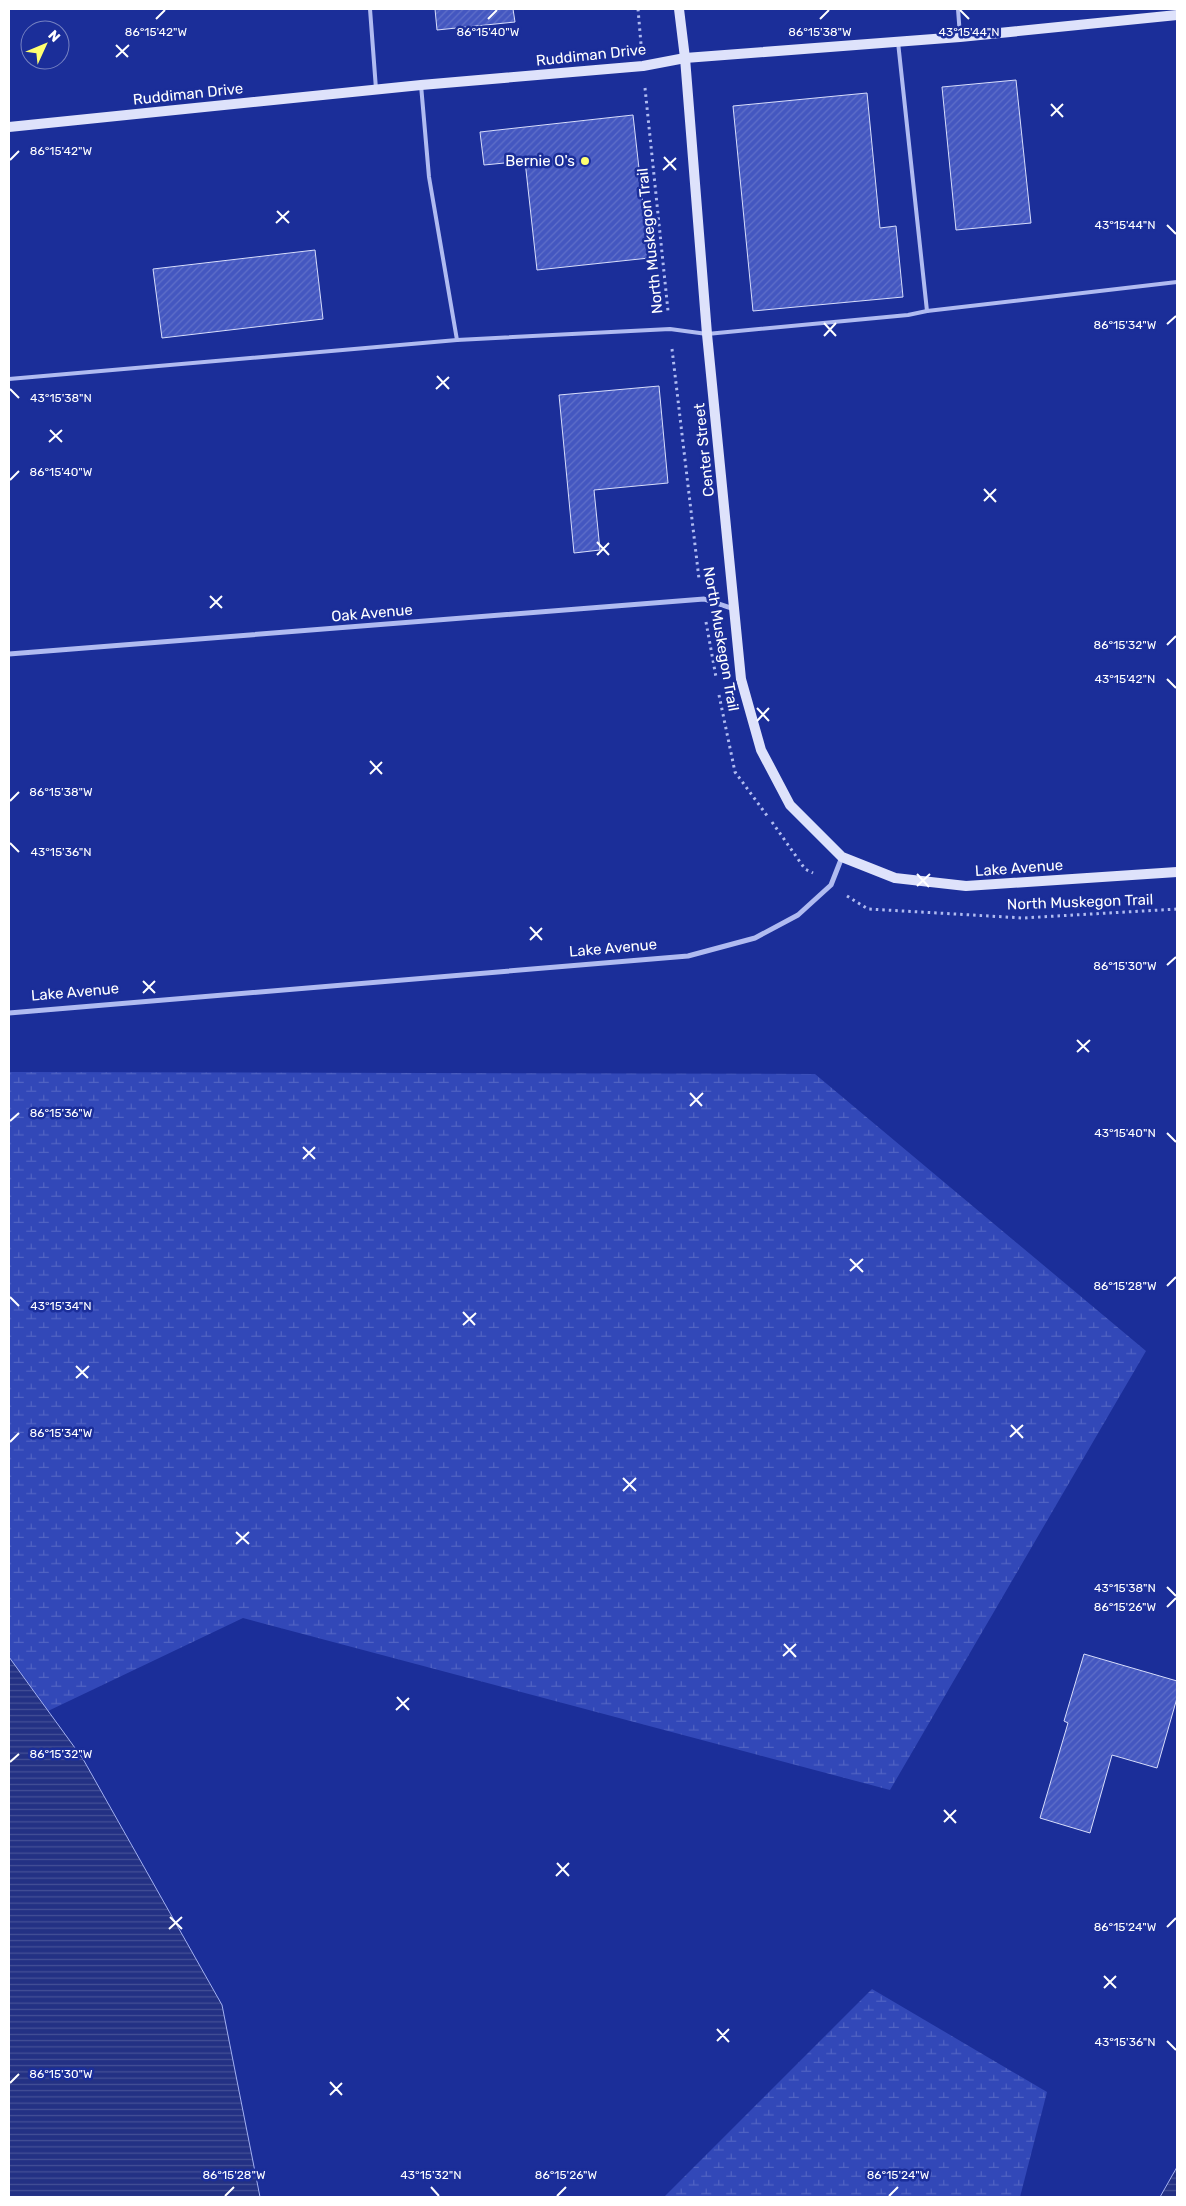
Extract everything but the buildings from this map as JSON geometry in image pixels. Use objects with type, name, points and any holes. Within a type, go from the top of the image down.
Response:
[{"type":"street","name":"Center Street","points":[[679,9],[685,58],[707,334],[742,679],[761,750],[790,805],[842,857]]},
{"type":"street","name":"Ruddiman Drive","points":[[9,127],[421,85],[643,66],[685,58],[960,38],[1177,15]]},
{"type":"street","name":"Oak Avenue","points":[[9,654],[704,599],[735,609]]},
{"type":"street","name":"Lake Avenue","points":[[9,1013],[688,956],[755,938],[798,915],[831,885],[842,857],[895,878],[966,886],[1177,872]]},
{"type":"lane","points":[[370,9],[376,90]]},
{"type":"lane","points":[[958,9],[960,38]]},
{"type":"lane","points":[[898,42],[927,311]]},
{"type":"lane","points":[[421,85],[429,177],[457,340]]},
{"type":"lane","points":[[9,379],[457,340],[670,329],[707,334],[908,315],[927,311],[1177,282]]},
{"type":"path","name":"North Muskegon Trail","points":[[638,9],[696,571],[704,599],[707,634],[716,680]]},
{"type":"path","name":"North Muskegon Trail","points":[[718,689],[735,772],[806,869],[868,909],[1023,918],[1177,909]]},
{"type":"green space","points":[[9,1072],[815,1074],[1146,1351],[890,1790],[243,1618],[48,1711],[9,1657]]},
{"type":"green space","points":[[872,1989],[1047,2092],[1020,2197],[664,2197]]},
{"type":"shaded area","points":[[9,1657],[83,1759],[222,2005],[260,2197],[9,2197]]},
{"type":"shaded area","points":[[1177,2167],[1177,2197],[1160,2197]]},
{"type":"place","name":"Bernie O's","points":[[585,161]]}]
